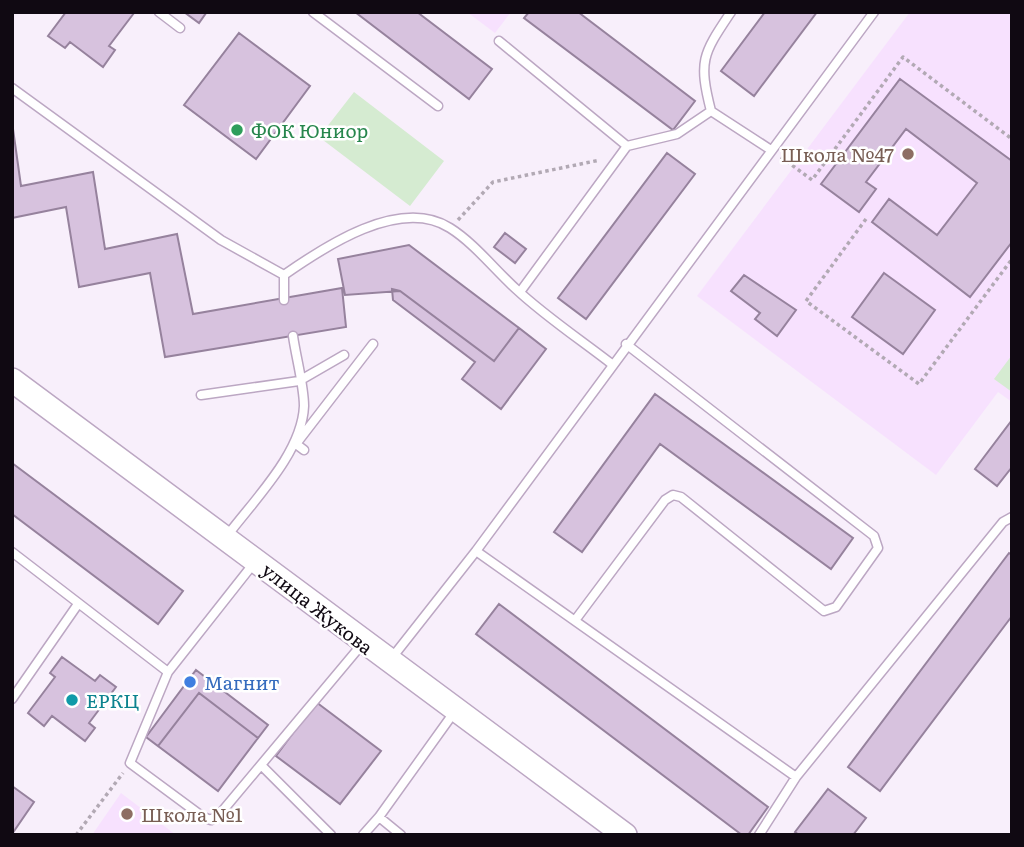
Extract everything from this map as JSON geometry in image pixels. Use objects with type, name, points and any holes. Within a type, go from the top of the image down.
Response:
[{"type":"street","name":"улица Жукова","points":[[12,380],[625,835]]},
{"type":"lane","points":[[159,12],[180,27]]},
{"type":"lane","points":[[313,12],[438,106]]},
{"type":"lane","points":[[731,12],[704,58],[704,86],[711,111],[771,150]]},
{"type":"lane","points":[[389,662],[476,551],[626,344],[874,12]]},
{"type":"lane","points":[[499,41],[624,150]]},
{"type":"lane","points":[[12,88],[221,240],[284,275]]},
{"type":"lane","points":[[520,292],[624,150],[677,134],[711,111]]},
{"type":"lane","points":[[284,275],[326,246],[369,226],[414,220],[434,221],[450,228],[520,292],[613,365]]},
{"type":"lane","points":[[284,275],[285,300]]},
{"type":"lane","points":[[293,336],[304,403],[296,444]]},
{"type":"lane","points":[[225,539],[373,344]]},
{"type":"lane","points":[[576,619],[665,500],[673,495],[681,497],[824,611],[836,607],[878,548],[874,536],[626,344]]},
{"type":"lane","points":[[201,395],[299,381],[344,355]]},
{"type":"lane","points":[[296,444],[304,450]]},
{"type":"lane","points":[[759,835],[796,777],[1003,522],[1012,517]]},
{"type":"lane","points":[[476,551],[576,619],[796,777]]},
{"type":"lane","points":[[12,552],[168,672]]},
{"type":"lane","points":[[256,560],[168,672],[130,763],[203,817],[211,820],[219,815],[363,643]]},
{"type":"lane","points":[[12,699],[78,604]]},
{"type":"lane","points":[[363,835],[456,710]]},
{"type":"lane","points":[[261,765],[331,835]]},
{"type":"lane","points":[[379,817],[401,835]]},
{"type":"path","points":[[771,150],[813,180],[903,58],[1012,139]]},
{"type":"path","points":[[450,228],[493,181],[624,150]]},
{"type":"path","points":[[866,219],[806,301],[919,384],[1012,259]]},
{"type":"path","points":[[76,835],[130,763]]},
{"type":"shaded area","points":[[467,12],[511,12],[495,33]]},
{"type":"shaded area","name":"Школа №47","points":[[910,12],[1012,12],[1012,402],[998,392],[936,475],[697,296]]},
{"type":"shaded area","name":"Школа №1","points":[[121,793],[176,835],[92,835]]},
{"type":"green space","points":[[354,92],[444,161],[410,206],[319,137]]},
{"type":"green space","points":[[1012,355],[1012,392],[994,379]]},
{"type":"building","points":[[66,12],[134,13],[109,46],[115,50],[103,67],[70,42],[65,48],[48,36]]},
{"type":"building","points":[[184,12],[205,12],[206,13],[199,23]]},
{"type":"building","points":[[355,12],[417,12],[492,69],[469,99]]},
{"type":"building","points":[[529,12],[578,12],[695,101],[673,130],[524,18]]},
{"type":"building","points":[[765,12],[817,12],[754,96],[721,71]]},
{"type":"building","points":[[239,33],[310,86],[256,159],[184,105]]},
{"type":"building","points":[[900,79],[1012,161],[1012,242],[970,297],[872,222],[889,199],[937,235],[977,183],[906,129],[866,182],[876,189],[859,212],[821,184]]},
{"type":"building","points":[[12,122],[21,186],[93,172],[105,249],[177,234],[193,314],[342,288],[346,327],[165,357],[150,273],[79,287],[66,207],[12,218]]},
{"type":"building","points":[[667,153],[695,174],[586,319],[558,298]]},
{"type":"building","points":[[505,233],[526,249],[515,263],[494,247]]},
{"type":"building","points":[[409,245],[519,328],[494,361],[400,291],[345,295],[338,259]]},
{"type":"building","points":[[884,273],[935,310],[903,354],[852,317]]},
{"type":"building","points":[[744,275],[796,310],[777,336],[755,319],[760,313],[731,291]]},
{"type":"building","points":[[392,289],[400,291],[494,361],[519,328],[546,349],[501,409],[462,379],[475,362],[393,300]]},
{"type":"building","points":[[655,394],[853,538],[831,569],[660,444],[582,552],[554,532]]},
{"type":"building","points":[[1012,420],[1012,467],[997,486],[975,469]]},
{"type":"building","points":[[12,463],[183,591],[158,624],[12,514]]},
{"type":"building","points":[[1009,553],[1012,555],[1012,616],[880,791],[848,767]]},
{"type":"building","points":[[499,604],[768,807],[748,835],[742,835],[476,634]]},
{"type":"building","name":"ЕРКЦ","points":[[62,657],[95,681],[100,675],[116,687],[89,723],[95,728],[85,741],[52,716],[44,726],[28,713],[55,677],[50,673]]},
{"type":"building","points":[[196,670],[268,725],[258,738],[199,693],[158,746],[146,737]]},
{"type":"building","points":[[199,693],[258,738],[218,791],[158,746]]},
{"type":"building","points":[[316,702],[381,751],[340,804],[276,756]]},
{"type":"building","points":[[12,786],[34,802],[12,834]]},
{"type":"building","points":[[828,789],[866,818],[853,835],[799,835],[795,832]]},
{"type":"place","name":"ФОК Юниор","points":[[237,130]]},
{"type":"place","name":"Школа №47","points":[[908,154]]},
{"type":"place","name":"Магнит","points":[[190,682]]},
{"type":"place","name":"ЕРКЦ","points":[[72,700]]},
{"type":"place","name":"Школа №1","points":[[127,814]]}]
